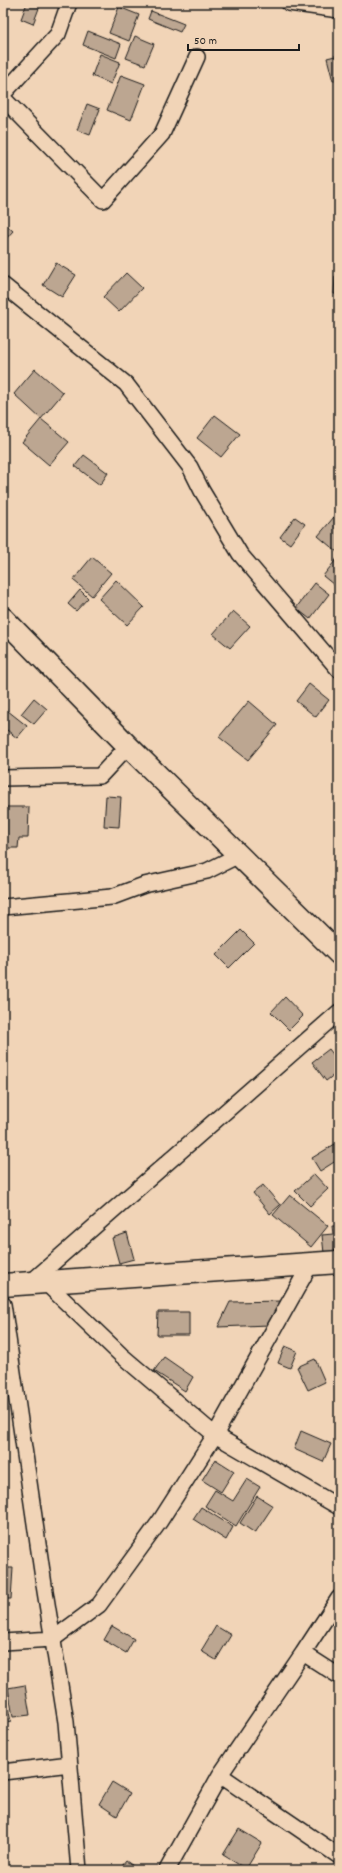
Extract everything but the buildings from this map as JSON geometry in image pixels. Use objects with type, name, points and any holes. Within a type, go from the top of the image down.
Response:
[{"type":"highway","points":[[3,1285],[339,1262]]},
{"type":"main road","points":[[3,618],[128,746],[339,954]]},
{"type":"street","points":[[3,94],[58,34],[69,3]]},
{"type":"street","points":[[290,3],[339,10]]},
{"type":"street","points":[[3,98],[103,200],[162,134],[198,57]]},
{"type":"street","points":[[3,286],[126,384],[190,467],[202,491],[240,554],[339,670]]},
{"type":"street","points":[[3,778],[100,776],[128,746]]},
{"type":"street","points":[[3,908],[112,897],[144,885],[207,871],[239,855]]},
{"type":"street","points":[[339,1012],[37,1283],[215,1435],[339,1507]]},
{"type":"street","points":[[3,1642],[53,1639],[99,1605],[160,1521],[215,1435],[311,1263]]},
{"type":"street","points":[[3,1304],[66,1722],[79,1870]]},
{"type":"street","points":[[167,1870],[220,1775],[339,1598]]},
{"type":"street","points":[[303,1653],[339,1676]]},
{"type":"street","points":[[3,1772],[70,1764]]},
{"type":"street","points":[[220,1775],[339,1856]]}]
